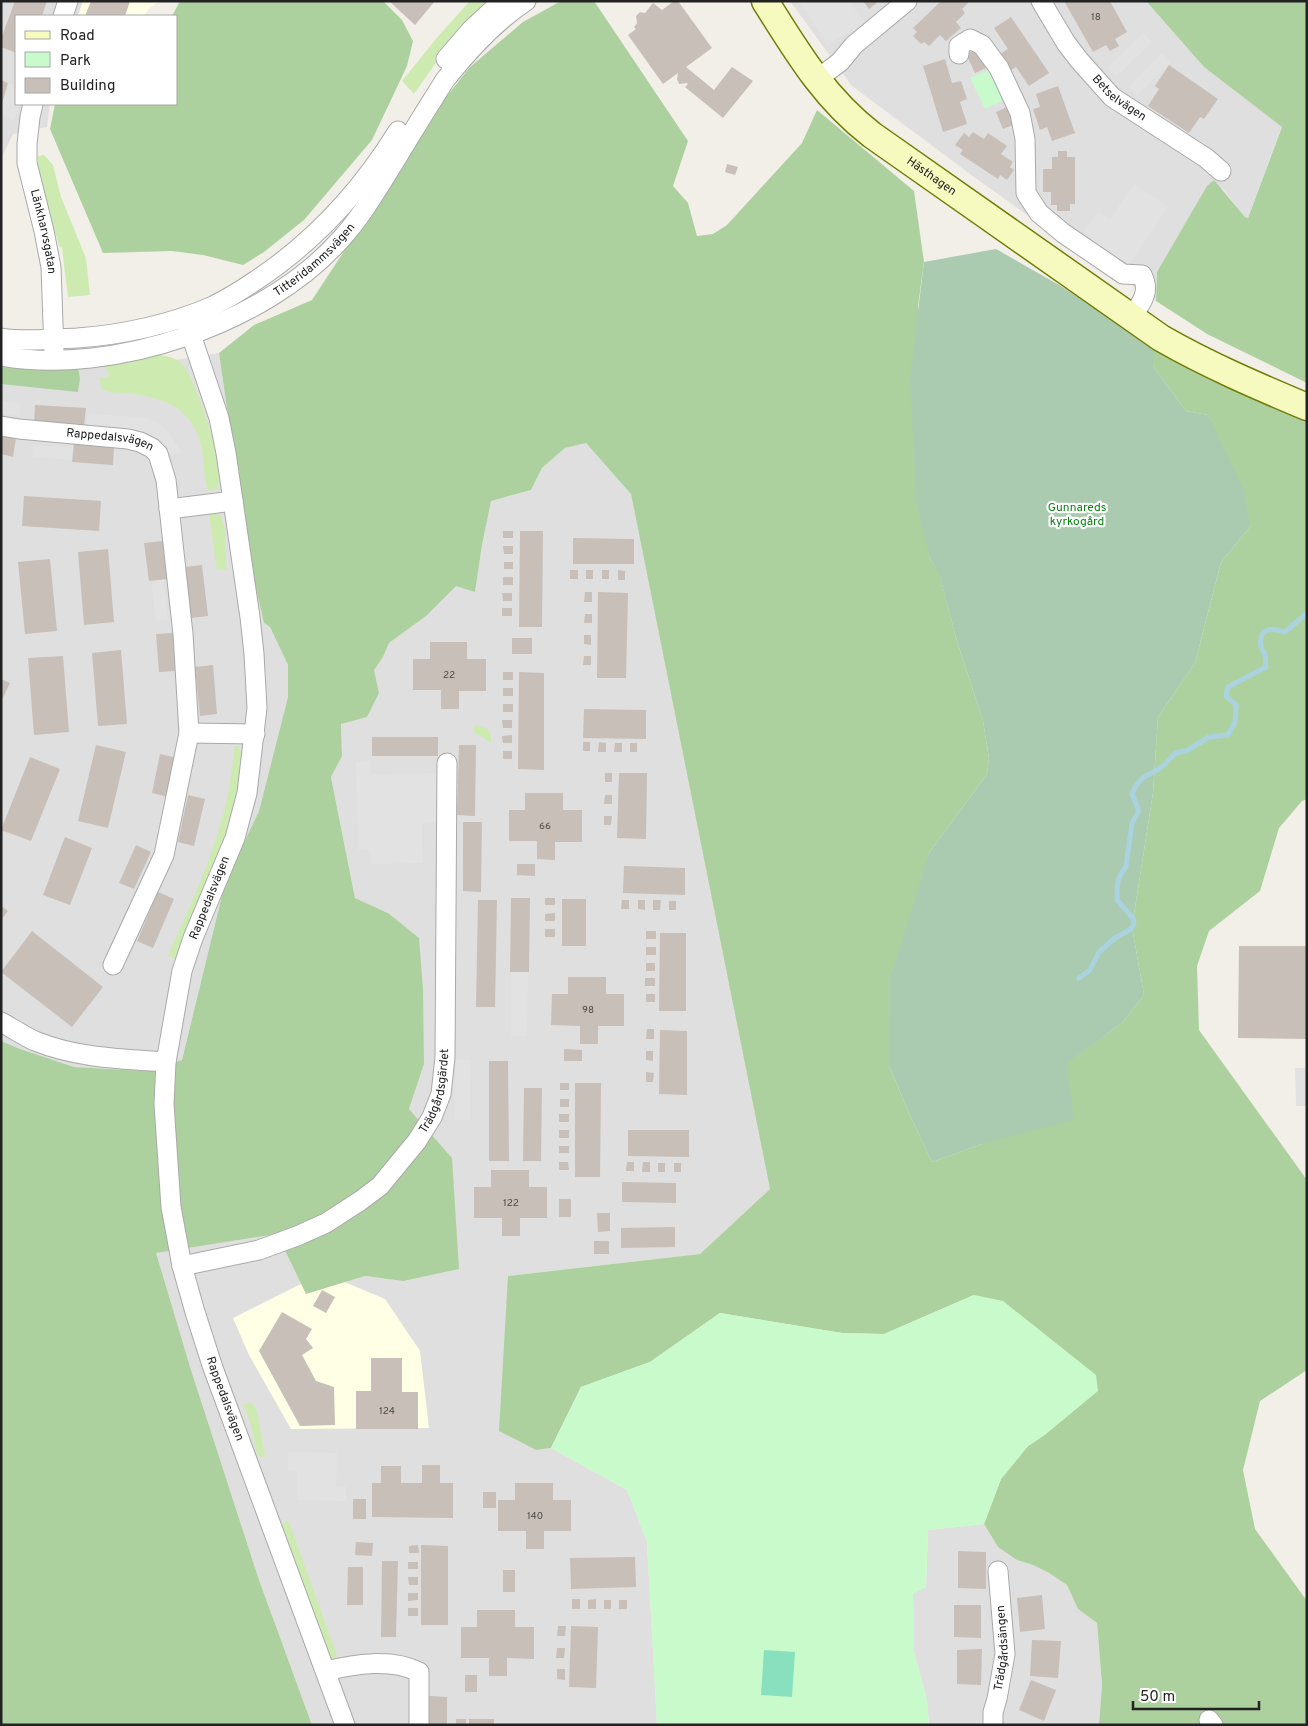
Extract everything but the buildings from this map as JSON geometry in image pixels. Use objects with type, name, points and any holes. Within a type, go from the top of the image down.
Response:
[{"type":"street","points":[[62,15],[68,1]]},
{"type":"street","name":"Titteridammsvägen","points":[[1,338],[53,339],[118,333],[185,317],[215,305],[276,267],[319,231],[338,212],[372,169],[444,62],[471,30],[502,1]]},
{"type":"street","name":"Titteridammsvägen","points":[[1,356],[54,361],[126,352],[191,335],[218,325],[267,299],[308,269],[341,240],[372,198],[445,80],[489,30],[526,1]]},
{"type":"street","name":"Hästhagen","points":[[765,1],[816,80],[853,121],[1132,317],[1187,353],[1229,374],[1307,407]]},
{"type":"street","points":[[816,80],[840,62],[854,45],[907,1]]},
{"type":"street","name":"Betselvägen","points":[[1041,1],[1071,49],[1112,97],[1206,158],[1221,171]]},
{"type":"street","points":[[959,54],[959,46],[970,39],[982,45],[999,68],[1020,114],[1025,138],[1026,193],[1038,213],[1063,233],[1123,274],[1142,275],[1146,282],[1146,295],[1132,317]]},
{"type":"street","name":"Länkharvsgatan","points":[[33,105],[27,144],[27,163],[44,231],[50,267],[54,361]]},
{"type":"street","name":"Rappedalsvägen","points":[[185,317],[218,418],[226,453],[254,654],[257,708],[247,793],[235,838],[193,938],[182,971],[166,1062],[164,1104],[171,1207],[182,1266],[194,1312],[345,1725]]},
{"type":"street","name":"Rappedalsvägen","points":[[1,426],[128,439],[140,442],[152,448],[161,460],[166,480],[183,634],[189,733],[164,855],[113,965]]},
{"type":"street","points":[[169,510],[233,501]]},
{"type":"street","points":[[189,733],[255,734]]},
{"type":"street","name":"Trädgårdsgärdet","points":[[182,1266],[259,1250],[298,1236],[326,1223],[380,1186],[432,1118],[441,1094],[445,1058],[447,763]]},
{"type":"street","points":[[1,1022],[35,1041],[77,1053],[110,1058],[166,1062]]},
{"type":"street","name":"Trädgårdsängen","points":[[993,1725],[993,1712],[1005,1654],[998,1571]]},
{"type":"street","points":[[326,1670],[354,1664],[372,1664],[406,1666],[418,1672],[420,1725]]},
{"type":"shaded area","points":[[1,1],[83,1],[78,15],[15,15],[15,105],[50,105],[47,127],[13,134],[1,159]]},
{"type":"shaded area","points":[[83,1],[160,1],[149,8],[145,15],[78,15]]},
{"type":"shaded area","points":[[790,1],[1146,1],[1204,67],[1282,126],[1248,218],[1245,217],[1222,188],[1157,272],[1156,301],[1059,238],[852,86]]},
{"type":"shaded area","points":[[800,1],[849,1],[867,26],[856,34],[852,29],[827,46]]},
{"type":"shaded area","points":[[1143,33],[1152,42],[1116,77],[1107,68]]},
{"type":"shaded area","points":[[1162,53],[1171,62],[1137,96],[1128,87]]},
{"type":"shaded area","points":[[8,83],[15,85],[15,105],[20,105],[14,120],[1,115],[1,104]]},
{"type":"shaded area","points":[[1134,184],[1168,207],[1126,269],[1080,237],[1098,211],[1110,219]]},
{"type":"shaded area","points":[[219,353],[248,555],[264,623],[270,627],[288,665],[288,698],[259,811],[225,883],[182,1060],[144,1071],[74,1067],[1,1041],[1,369],[142,365]]},
{"type":"shaded area","points":[[1,401],[21,404],[19,416],[1,413]]},
{"type":"shaded area","points":[[87,413],[148,419],[156,422],[169,433],[181,452],[168,456],[160,441],[145,432],[86,426]]},
{"type":"shaded area","points":[[586,443],[631,494],[770,1189],[700,1254],[508,1276],[536,1450],[551,1448],[627,1490],[647,1542],[657,1725],[312,1725],[259,1580],[155,1253],[277,1234],[306,1294],[365,1276],[403,1281],[452,1158],[409,1109],[424,1064],[389,913],[355,898],[331,777],[342,756],[341,724],[379,693],[373,670],[383,657],[389,643],[426,616],[456,585],[475,591],[491,501],[531,490],[542,468],[565,448]]},
{"type":"shaded area","points":[[33,445],[73,448],[72,460],[32,457]]},
{"type":"shaded area","points":[[163,580],[168,620],[156,621],[151,582]]},
{"type":"shaded area","points":[[370,761],[371,774],[436,773],[437,822],[422,823],[423,863],[371,864],[370,850],[358,850],[356,762]]},
{"type":"shaded area","points":[[511,972],[528,972],[527,1036],[511,1036]]},
{"type":"shaded area","points":[[456,1059],[471,1060],[470,1120],[454,1120]]},
{"type":"shaded area","points":[[1295,1068],[1307,1068],[1307,1106],[1296,1106]]},
{"type":"shaded area","points":[[323,1273],[385,1299],[420,1351],[429,1428],[291,1429],[249,1355],[233,1318]]},
{"type":"shaded area","points":[[288,1452],[337,1453],[336,1486],[346,1486],[346,1501],[297,1500],[297,1470],[288,1470]]},
{"type":"shaded area","points":[[984,1524],[998,1547],[1017,1560],[1049,1573],[1067,1585],[1078,1609],[1097,1623],[1102,1685],[1099,1725],[929,1725],[927,1700],[914,1652],[913,1593],[926,1587],[928,1530]]},
{"type":"green space","points":[[180,1],[383,1],[402,20],[413,41],[407,66],[372,140],[304,220],[264,252],[243,265],[203,255],[172,251],[103,253],[50,129],[55,105],[178,105],[178,15],[173,15]]},
{"type":"green space","points":[[470,1],[489,1],[454,37],[414,94],[402,81]]},
{"type":"green space","points":[[561,1],[594,1],[688,141],[673,186],[688,203],[697,236],[713,234],[727,225],[802,143],[817,110],[914,191],[924,262],[918,306],[929,556],[940,576],[957,641],[983,721],[989,758],[987,774],[929,853],[889,1065],[932,1162],[982,1144],[1066,1063],[1122,1023],[1144,995],[1132,927],[1153,793],[1158,717],[1195,663],[1221,562],[1250,527],[1208,415],[1186,411],[1153,366],[1153,345],[1229,388],[1307,420],[1307,799],[1302,801],[1279,828],[1260,891],[1209,931],[1197,966],[1199,1030],[1307,1180],[1307,1370],[1260,1401],[1243,1470],[1255,1529],[1307,1601],[1307,1725],[1099,1725],[1102,1685],[1097,1623],[1078,1609],[1067,1585],[1033,1565],[1017,1560],[998,1547],[984,1524],[1001,1479],[1028,1446],[1046,1434],[974,1295],[884,1334],[842,1333],[720,1313],[650,1362],[581,1387],[551,1448],[536,1450],[499,1431],[508,1276],[700,1254],[770,1189],[631,494],[586,443],[565,448],[542,468],[531,490],[491,501],[475,592],[456,586],[426,616],[389,643],[383,657],[374,670],[379,693],[367,717],[341,724],[342,756],[331,777],[355,898],[388,913],[419,938],[423,989],[424,1064],[409,1109],[452,1158],[459,1269],[403,1281],[365,1276],[306,1294],[277,1234],[156,1253],[191,1370],[259,1580],[312,1725],[1,1725],[1,1041],[74,1067],[144,1071],[182,1060],[225,883],[259,811],[288,697],[288,665],[270,627],[264,623],[248,555],[219,353],[254,325],[312,300],[379,198],[420,130],[470,67],[523,22]]},
{"type":"green space","points":[[1146,1],[1307,1],[1307,383],[1207,334],[1156,301],[1157,272],[1207,186],[1214,180],[1245,217],[1248,218],[1282,127],[1204,67]]},
{"type":"green space","points":[[993,68],[1007,99],[985,109],[970,78]]},
{"type":"green space","points":[[44,155],[53,165],[61,197],[86,258],[90,295],[68,297],[62,248],[59,246],[38,173],[38,156]]},
{"type":"green space","name":"Gunnareds kyrkogård","points":[[996,249],[1059,285],[1153,345],[1153,366],[1186,411],[1208,415],[1245,493],[1250,527],[1221,562],[1195,663],[1158,717],[1153,793],[1132,927],[1144,995],[1122,1023],[1067,1063],[1074,1120],[982,1144],[932,1162],[889,1065],[890,979],[929,853],[987,774],[989,758],[983,721],[957,641],[940,577],[929,556],[916,500],[910,377],[924,262]]},
{"type":"green space","points":[[160,355],[173,358],[184,366],[201,403],[213,439],[220,469],[219,483],[211,491],[207,488],[202,450],[198,437],[187,417],[170,404],[159,400],[134,394],[108,392],[101,388],[100,377],[107,377],[110,374],[101,364]]},
{"type":"green space","points":[[1,367],[54,370],[78,368],[80,378],[78,392],[1,384]]},
{"type":"green space","points":[[215,513],[220,515],[223,521],[227,570],[217,570],[209,514]]},
{"type":"green space","points":[[473,726],[487,728],[491,735],[491,743],[474,732]]},
{"type":"green space","points":[[235,746],[238,746],[243,757],[240,781],[228,830],[178,960],[168,956],[216,840],[230,786]]},
{"type":"green space","points":[[974,1295],[1003,1301],[1096,1375],[1098,1391],[1046,1434],[1028,1446],[1001,1479],[984,1524],[928,1530],[926,1587],[913,1594],[914,1652],[927,1700],[929,1725],[657,1725],[647,1542],[627,1490],[551,1448],[581,1387],[650,1362],[720,1313],[842,1333],[884,1334]]},
{"type":"green space","points":[[253,1403],[257,1411],[265,1456],[262,1458],[257,1454],[250,1422],[243,1404]]},
{"type":"green space","points":[[285,1522],[289,1522],[335,1650],[337,1657],[334,1659],[329,1654],[282,1525]]},
{"type":"green space","points":[[764,1650],[795,1652],[792,1697],[761,1695]]},
{"type":"waterway","points":[[1079,978],[1090,970],[1099,952],[1115,938],[1131,929],[1134,924],[1133,918],[1117,900],[1117,887],[1119,878],[1126,866],[1132,823],[1138,813],[1138,808],[1132,794],[1135,787],[1142,779],[1164,765],[1175,753],[1186,751],[1209,737],[1228,735],[1235,722],[1236,705],[1226,696],[1228,687],[1266,667],[1261,641],[1262,636],[1267,630],[1285,632],[1307,613]]}]
